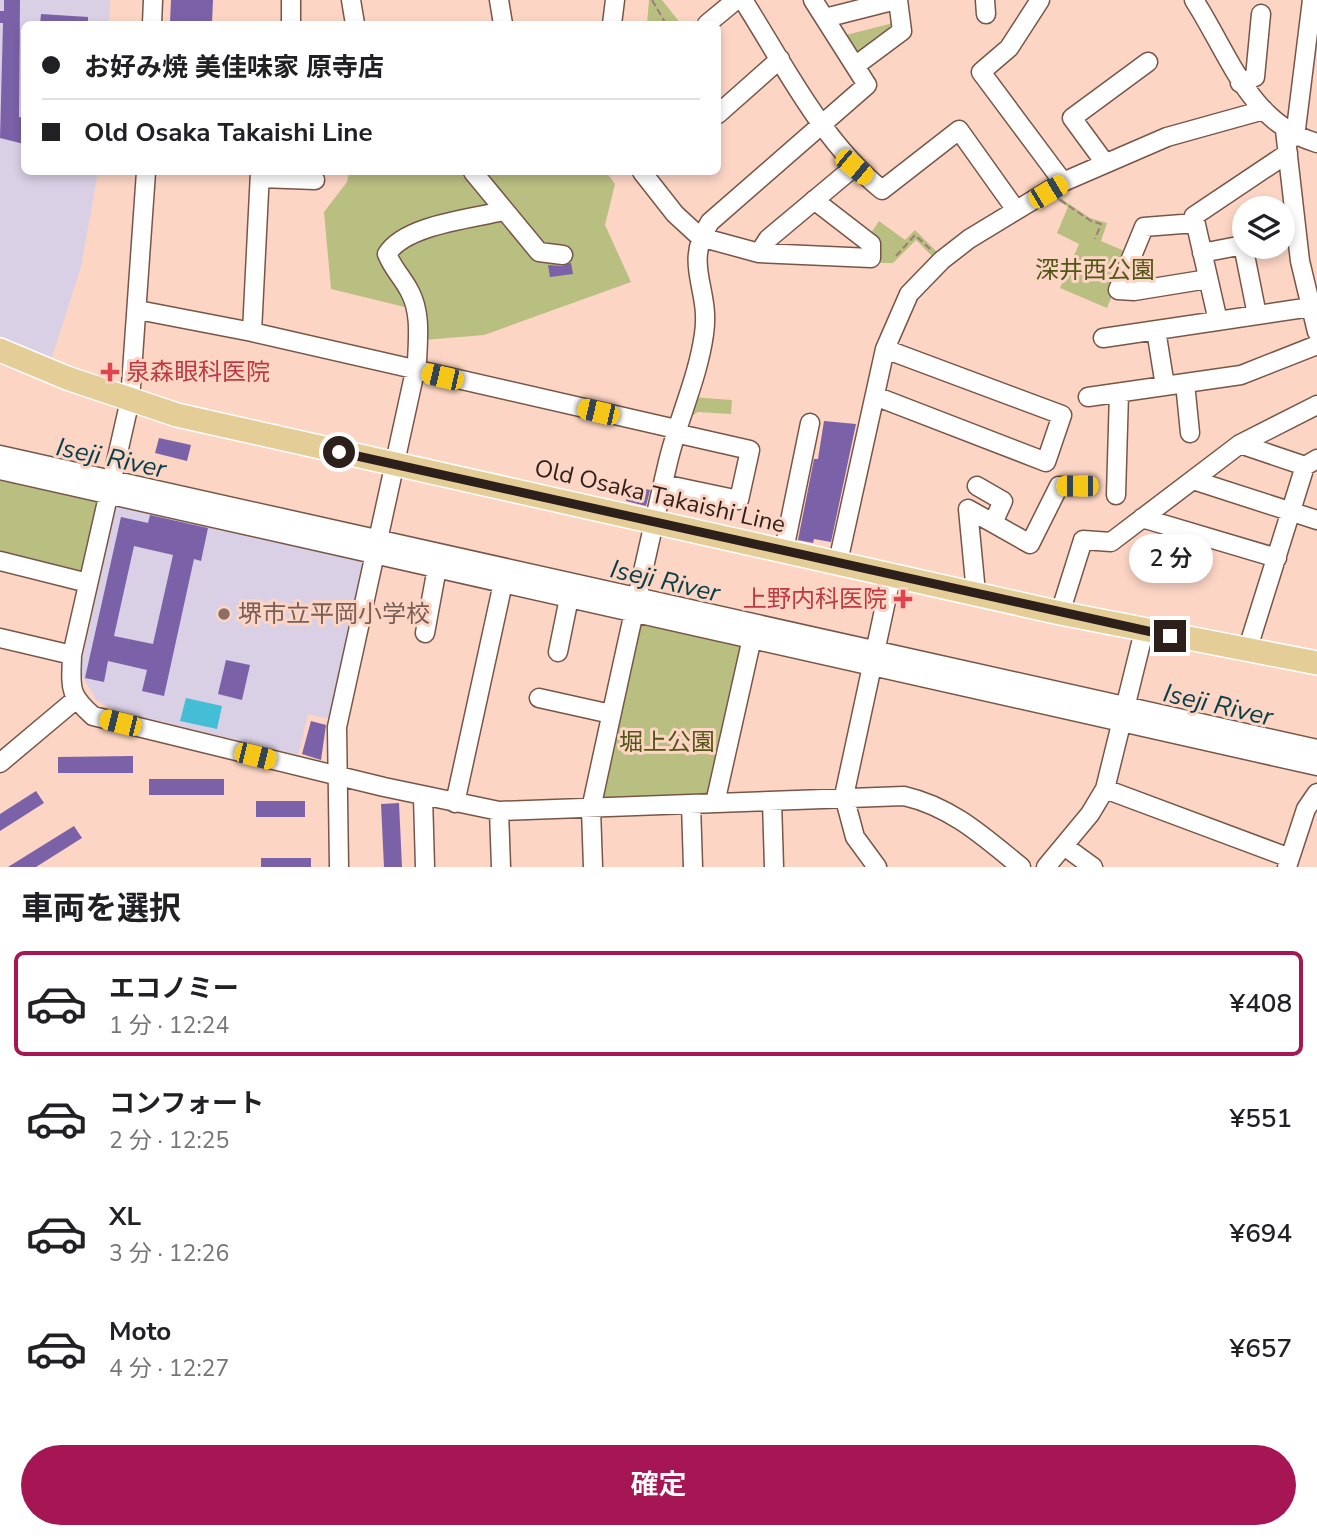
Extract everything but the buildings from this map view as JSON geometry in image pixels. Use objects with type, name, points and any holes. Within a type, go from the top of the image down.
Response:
[{"type":"main road","name":"Old Osaka Takaishi Line","points":[[0,350],[130,400],[177,415],[892,573],[1060,613],[1317,663]]},
{"type":"street","points":[[152,21],[153,0]]},
{"type":"street","points":[[291,0],[291,21]]},
{"type":"street","points":[[351,0],[354,21]]},
{"type":"street","points":[[499,0],[502,21]]},
{"type":"street","points":[[612,21],[615,0]]},
{"type":"street","points":[[711,21],[736,0]]},
{"type":"street","points":[[743,0],[820,123],[854,167],[881,190],[958,130],[1016,210]]},
{"type":"street","points":[[593,867],[591,809],[675,431],[704,334],[706,301],[695,265],[700,237],[710,222],[820,123],[867,85],[813,0]]},
{"type":"street","points":[[825,18],[897,0],[902,31],[855,66]]},
{"type":"street","points":[[1040,0],[1009,48],[981,72],[1055,187]]},
{"type":"street","points":[[1194,0],[1240,83],[1289,140],[1317,143]]},
{"type":"street","points":[[1313,7],[1289,140],[1300,261],[1317,332]]},
{"type":"street","points":[[1240,83],[1255,77],[1261,14]]},
{"type":"street","points":[[721,111],[780,59]]},
{"type":"street","points":[[1105,163],[1072,118],[1148,62]]},
{"type":"street","points":[[838,562],[885,349],[909,294],[942,260],[969,239],[1055,187],[1167,137],[1264,110]]},
{"type":"street","points":[[1218,321],[1194,216],[1289,140]]},
{"type":"street","points":[[759,253],[768,239],[854,167]]},
{"type":"street","points":[[146,175],[130,400],[72,655],[71,691],[75,700],[93,716],[336,776],[499,811],[884,794],[924,800],[958,817],[1021,867]]},
{"type":"street","points":[[251,332],[260,175]]},
{"type":"street","points":[[269,175],[315,180]]},
{"type":"street","points":[[475,175],[539,252],[563,255]]},
{"type":"street","points":[[644,175],[675,214],[700,237],[759,253],[871,258],[871,244],[814,200]]},
{"type":"street","points":[[339,867],[337,727],[393,464],[416,371],[418,310],[410,290],[392,268],[387,254],[394,242],[419,231],[503,211]]},
{"type":"street","points":[[1195,223],[1144,227],[1118,290],[1134,291],[1208,279]]},
{"type":"street","points":[[1202,253],[1243,246],[1257,315]]},
{"type":"street","points":[[1103,338],[1311,307]]},
{"type":"street","points":[[138,310],[251,332],[750,450],[739,499],[663,484]]},
{"type":"street","points":[[1156,330],[1165,386]]},
{"type":"street","points":[[1088,397],[1241,375],[1317,345]]},
{"type":"street","points":[[875,396],[1046,462],[1062,415],[885,349]]},
{"type":"street","points":[[1185,383],[1190,433]]},
{"type":"street","points":[[1116,495],[1119,393]]},
{"type":"street","points":[[1060,613],[1083,540],[1111,542],[1240,444],[1317,405]]},
{"type":"street","points":[[784,550],[810,423]]},
{"type":"street","points":[[1240,444],[1311,462],[1247,651]]},
{"type":"street","points":[[0,455],[109,487]]},
{"type":"street","points":[[0,470],[109,487],[635,604],[1123,714],[1317,766]]},
{"type":"street","points":[[1193,480],[1317,520]]},
{"type":"street","points":[[977,486],[1003,501],[993,523]]},
{"type":"street","points":[[976,593],[968,509],[1030,544],[1059,486],[1077,486]]},
{"type":"street","points":[[1142,518],[1277,558]]},
{"type":"street","points":[[376,546],[437,568],[503,583],[569,597],[635,604],[752,638],[874,658]]},
{"type":"street","points":[[0,561],[88,583]]},
{"type":"street","points":[[425,632],[437,568]]},
{"type":"street","points":[[877,867],[855,837],[844,796],[892,573]]},
{"type":"street","points":[[454,803],[503,583]]},
{"type":"street","points":[[558,652],[569,597]]},
{"type":"street","points":[[1046,867],[1090,814],[1105,789],[1144,631]]},
{"type":"street","points":[[0,638],[72,655]]},
{"type":"street","points":[[715,803],[752,638]]},
{"type":"street","points":[[539,698],[611,714]]},
{"type":"street","points":[[0,763],[75,700]]},
{"type":"street","points":[[1123,714],[1317,749]]},
{"type":"street","points":[[1105,789],[1288,862],[1306,809],[1317,793]]},
{"type":"street","points":[[423,796],[425,867]]},
{"type":"street","points":[[772,801],[774,867]]},
{"type":"street","points":[[691,804],[694,867]]},
{"type":"street","points":[[499,811],[501,867]]},
{"type":"street","points":[[1064,846],[1093,867]]},
{"type":"path","points":[[652,0],[664,21]]},
{"type":"path","points":[[1055,187],[1091,221],[1101,224],[1095,239]]},
{"type":"path","points":[[895,256],[915,235],[942,260]]},
{"type":"shaded area","points":[[0,0],[110,0],[109,21],[21,21],[21,175],[97,175],[81,267],[51,360],[0,336]]},
{"type":"shaded area","name":"堺市立平岡小学校","points":[[121,503],[366,561],[332,719],[308,714],[298,755],[114,710],[97,701],[82,676],[82,661],[116,506]]},
{"type":"green space","points":[[649,0],[662,0],[679,21],[647,21]]},
{"type":"green space","points":[[897,22],[858,53],[846,35]]},
{"type":"green space","points":[[348,175],[608,175],[615,184],[605,225],[631,282],[484,335],[424,340],[417,310],[331,289],[324,212],[347,182]]},
{"type":"green space","name":"深井西公園","points":[[1053,193],[1090,218],[1107,223],[1101,241],[1129,253],[1107,308],[1060,288],[1079,244],[1057,233],[1068,207],[1050,195]]},
{"type":"green space","points":[[879,221],[905,240],[915,230],[938,253],[934,258],[916,240],[893,263],[876,263],[869,236]]},
{"type":"green space","points":[[691,397],[732,400],[731,414],[698,412],[683,421]]},
{"type":"green space","points":[[0,476],[97,496],[99,501],[83,571],[78,573],[0,554]]},
{"type":"green space","name":"堀上公園","points":[[639,622],[743,644],[710,795],[599,798]]},
{"type":"water","points":[[186,698],[222,706],[217,729],[180,721]]},
{"type":"place","name":"泉森眼科医院","points":[[110,372]]},
{"type":"place","name":"上野内科医院","points":[[903,599]]},
{"type":"place","name":"堺市立平岡小学校","points":[[224,614]]},
{"type":"route","points":[[339,452],[1170,636]]},
{"type":"water label","name":"Iseji River","points":[[111,458]]},
{"type":"water label","name":"Iseji River","points":[[665,581]]},
{"type":"water label","name":"Iseji River","points":[[1218,705]]}]
